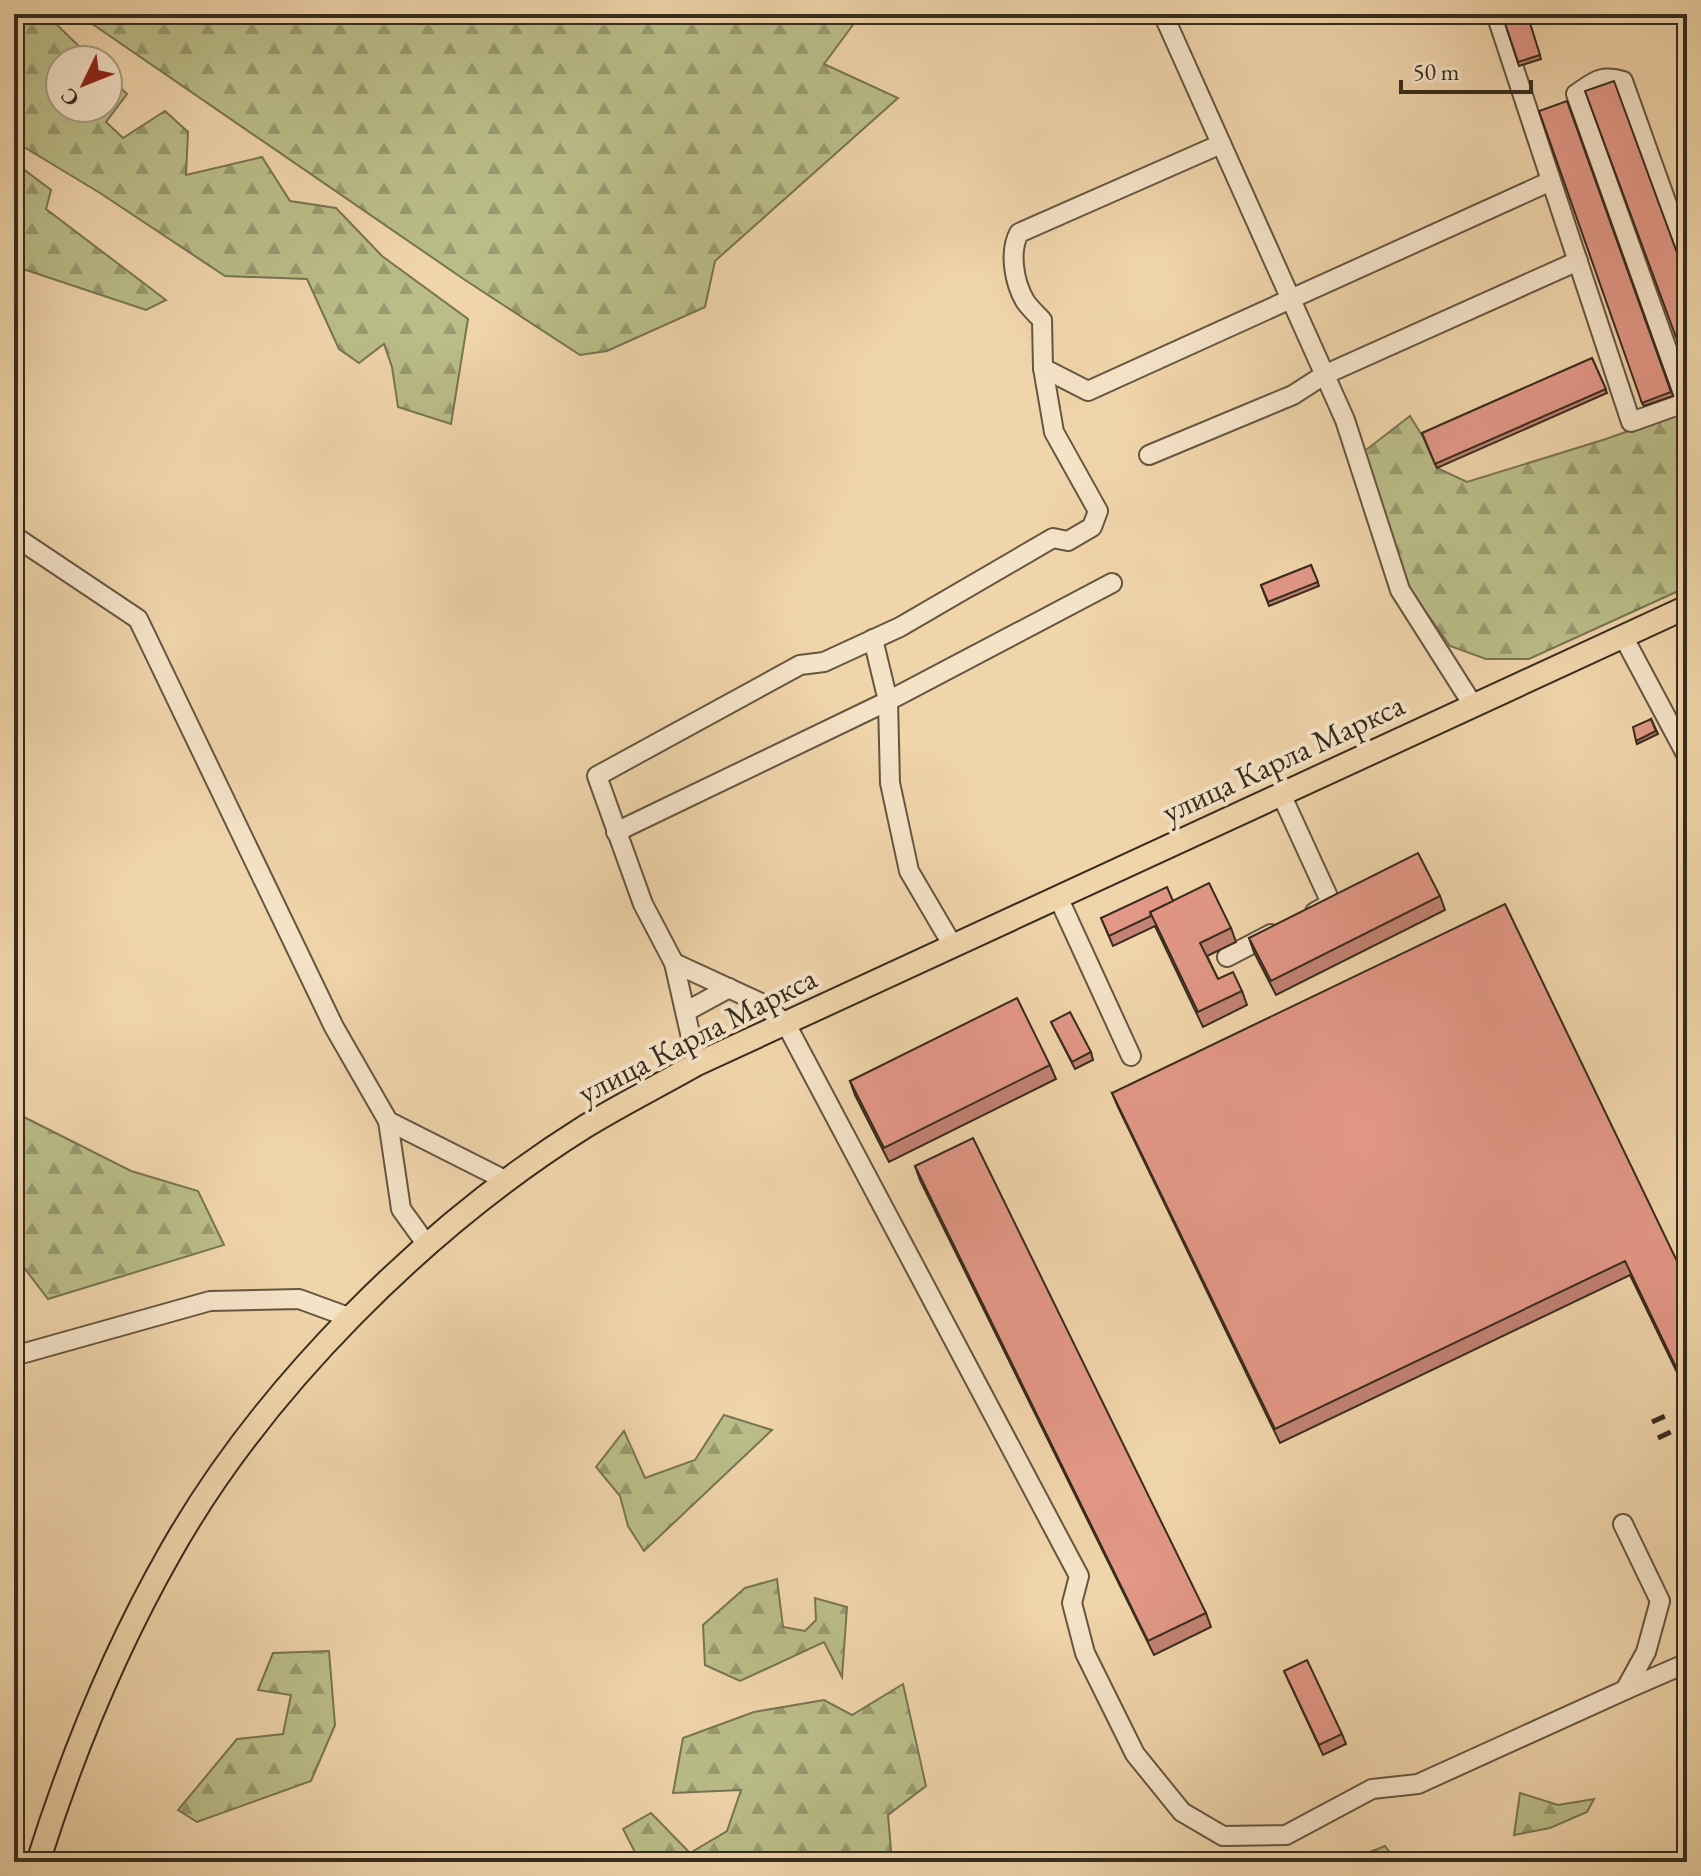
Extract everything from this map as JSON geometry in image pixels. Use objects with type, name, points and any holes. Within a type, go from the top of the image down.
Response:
[{"type":"main road","name":"улица Карла Маркса","points":[[38,1862],[59,1796],[114,1658],[171,1549],[222,1472],[277,1400],[351,1318],[427,1245],[507,1181],[586,1126],[697,1064],[1687,607]]},
{"type":"street","points":[[1163,14],[1345,420],[1400,590],[1473,705]]},
{"type":"street","points":[[1496,14],[1631,422],[1686,402],[1576,94],[1594,82],[1609,77],[1623,81],[1687,260]]},
{"type":"street","points":[[697,1064],[674,963],[643,904],[597,776],[800,665],[824,662],[900,627],[1053,538],[1068,541],[1092,527],[1098,511],[1054,432],[1043,368],[1042,320],[1025,302],[1014,271],[1015,241],[1019,233],[1221,144]]},
{"type":"street","points":[[1043,368],[1088,391],[1551,181]]},
{"type":"street","points":[[1149,455],[1293,395],[1324,375],[1578,261]]},
{"type":"street","points":[[14,536],[138,619],[334,1027],[388,1121],[401,1209],[427,1245]]},
{"type":"street","points":[[616,832],[888,701],[1112,583]]},
{"type":"street","points":[[1623,636],[1687,756]]},
{"type":"street","points":[[873,639],[888,701],[890,783],[909,871],[953,946]]},
{"type":"street","points":[[1227,957],[1331,903],[1281,794]]},
{"type":"street","points":[[1058,897],[1131,1056]]},
{"type":"street","points":[[674,963],[761,1003],[786,1024],[1079,1576],[1072,1603],[1085,1653],[1135,1754],[1182,1812],[1223,1836],[1286,1835],[1372,1789],[1418,1784],[1687,1663]]},
{"type":"street","points":[[687,1011],[729,988]]},
{"type":"street","points":[[388,1121],[507,1181]]},
{"type":"street","points":[[14,1356],[210,1301],[299,1299],[351,1318]]},
{"type":"street","points":[[1623,1524],[1660,1601],[1646,1652],[1625,1690]]},
{"type":"green space","points":[[14,14],[46,14],[77,44],[44,44],[44,124],[108,124],[123,138],[165,111],[188,132],[186,175],[262,157],[290,201],[336,208],[382,256],[468,319],[451,424],[398,407],[392,367],[384,344],[359,363],[339,349],[307,279],[225,276],[100,193],[14,141]]},
{"type":"green space","points":[[88,14],[861,14],[824,64],[898,98],[715,261],[705,307],[607,351],[580,355],[465,280],[88,21]]},
{"type":"green space","points":[[14,162],[51,190],[46,209],[166,300],[146,310],[14,266]]},
{"type":"green space","points":[[1687,410],[1687,587],[1529,659],[1486,659],[1450,646],[1409,588],[1389,539],[1362,453],[1410,416],[1437,468],[1467,482]]},
{"type":"green space","points":[[14,1112],[131,1171],[198,1191],[224,1245],[48,1299],[22,1265],[14,1275]]},
{"type":"green space","points":[[724,1415],[772,1430],[644,1551],[628,1526],[620,1496],[596,1467],[624,1431],[645,1478],[695,1460]]},
{"type":"green space","points":[[777,1579],[783,1627],[805,1631],[816,1620],[815,1598],[847,1607],[842,1677],[824,1642],[740,1681],[705,1665],[703,1625],[745,1588]]},
{"type":"green space","points":[[329,1651],[335,1725],[311,1781],[197,1822],[178,1810],[237,1739],[283,1734],[291,1695],[258,1690],[273,1653]]},
{"type":"green space","points":[[903,1684],[926,1786],[888,1815],[892,1862],[639,1860],[623,1829],[651,1813],[690,1853],[727,1831],[741,1790],[673,1793],[683,1738],[754,1712],[824,1700],[852,1715]]},
{"type":"green space","points":[[1520,1793],[1558,1805],[1594,1799],[1587,1812],[1550,1828],[1514,1835]]},
{"type":"green space","points":[[1385,1846],[1397,1862],[1344,1862]]},
{"type":"building","points":[[1502,14],[1527,14],[1540,55],[1518,62]]},
{"type":"building","points":[[1614,81],[1687,280],[1687,367],[1585,91]]},
{"type":"building","points":[[1567,101],[1671,392],[1642,403],[1539,111]]},
{"type":"building","points":[[1592,358],[1606,389],[1435,464],[1422,433]]},
{"type":"building","points":[[1311,565],[1318,582],[1268,602],[1261,585]]},
{"type":"building","points":[[1651,719],[1656,731],[1636,741],[1633,727]]},
{"type":"building","points":[[1418,853],[1440,896],[1271,981],[1249,938]]},
{"type":"building","points":[[1209,883],[1231,928],[1200,943],[1218,979],[1233,972],[1242,991],[1198,1012],[1150,912]]},
{"type":"building","points":[[1167,887],[1173,901],[1150,912],[1151,916],[1109,936],[1101,918]]},
{"type":"building","points":[[1505,904],[1687,1282],[1687,1390],[1625,1261],[1275,1429],[1112,1093]]},
{"type":"building","points":[[1017,998],[1050,1065],[884,1148],[850,1081]]},
{"type":"building","points":[[1070,1012],[1091,1052],[1072,1062],[1051,1022]]},
{"type":"building","points":[[973,1138],[1206,1613],[1148,1641],[915,1166]]},
{"type":"building","points":[[1307,1660],[1342,1734],[1319,1745],[1284,1671]]},
{"type":"railway","points":[[1652,1422],[1687,1406]]},
{"type":"railway","points":[[1658,1438],[1687,1424]]}]
